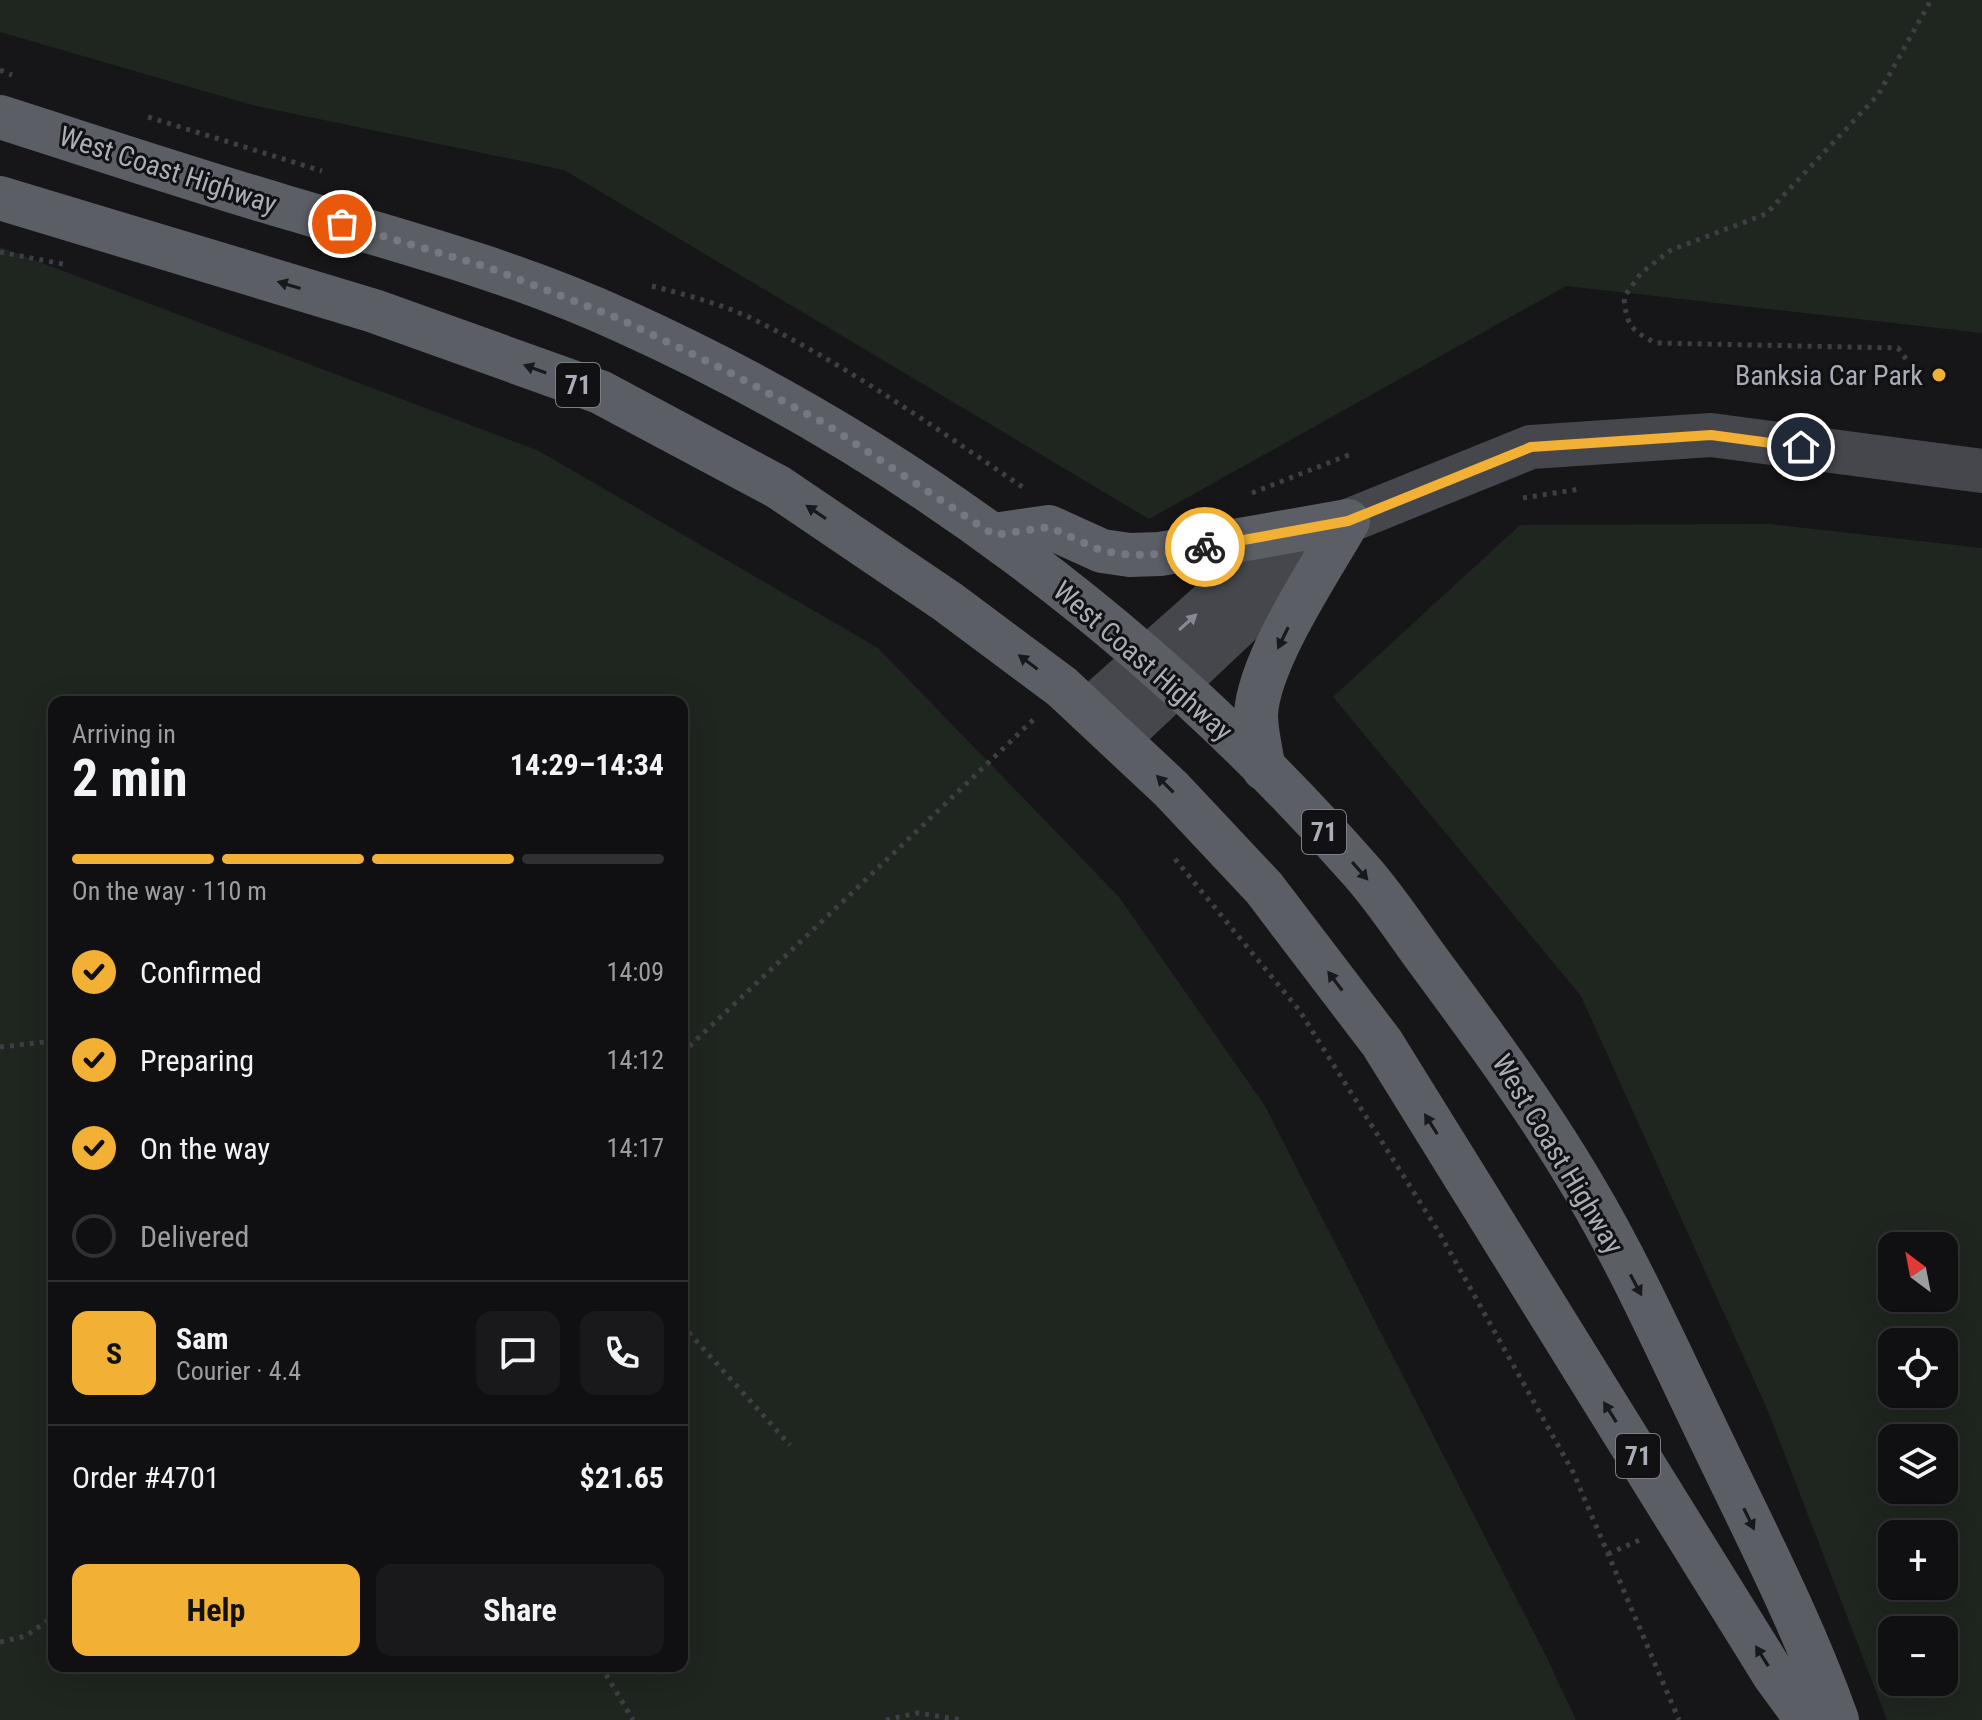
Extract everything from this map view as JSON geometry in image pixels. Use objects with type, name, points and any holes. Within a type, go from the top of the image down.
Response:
[{"type":"highway","name":"West Coast Highway","points":[[0,117],[227,190],[487,267],[620,319],[824,423],[994,535],[1162,670],[1264,769],[1363,873],[1517,1081],[1586,1191],[1642,1297],[1808,1641],[1837,1720]]},
{"type":"highway","name":"71","points":[[0,198],[374,311],[600,392],[778,487],[948,602],[1076,714],[1264,888],[1382,1043],[1774,1675],[1807,1720]]},
{"type":"highway","points":[[994,535],[1049,527],[1102,551],[1130,555],[1160,554],[1348,521]]},
{"type":"highway","points":[[1264,769],[1256,716],[1267,669],[1296,611],[1348,521]]},
{"type":"main road","points":[[1076,714],[1162,670],[1232,583],[1348,521],[1531,447],[1711,435],[1982,471]]},
{"type":"path","points":[[1906,359],[1898,348],[1656,343],[1634,332],[1625,313],[1624,297],[1641,273],[1671,250],[1766,214],[1878,95],[1931,0]]},
{"type":"path","points":[[0,252],[77,267]]},
{"type":"path","points":[[1512,501],[1584,488]]},
{"type":"path","points":[[1022,709],[1076,714]]},
{"type":"path","points":[[1045,728],[1076,714]]},
{"type":"path","points":[[688,1047],[858,890],[899,846],[1076,714]]},
{"type":"path","points":[[1170,853],[1299,1010],[1431,1221],[1573,1472],[1679,1720]]},
{"type":"path","points":[[0,1047],[48,1042]]},
{"type":"path","points":[[688,1332],[790,1445]]},
{"type":"path","points":[[1608,1554],[1657,1532]]},
{"type":"path","points":[[0,1642],[26,1636],[48,1620]]},
{"type":"path","points":[[605,1672],[633,1720]]},
{"type":"path","points":[[886,1720],[917,1713],[963,1720]]},
{"type":"shaded area","points":[[0,0],[1982,0],[1982,333],[1566,286],[1149,519],[564,170],[252,105],[0,32]]},
{"type":"shaded area","points":[[0,247],[539,451],[878,648],[1119,897],[1265,1106],[1576,1720],[0,1720]]},
{"type":"shaded area","points":[[1770,524],[1982,548],[1982,1720],[1887,1720],[1768,1411],[1581,996],[1333,697],[1520,525]]},
{"type":"way so far","points":[[342,224],[487,267],[620,319],[824,423],[994,535],[1049,527],[1102,551],[1130,555],[1205,547]]},
{"type":"place","name":"Banksia Car Park","points":[[1939,375]]},
{"type":"route","points":[[1205,547],[1348,521],[1531,447],[1711,435],[1801,447]]}]
